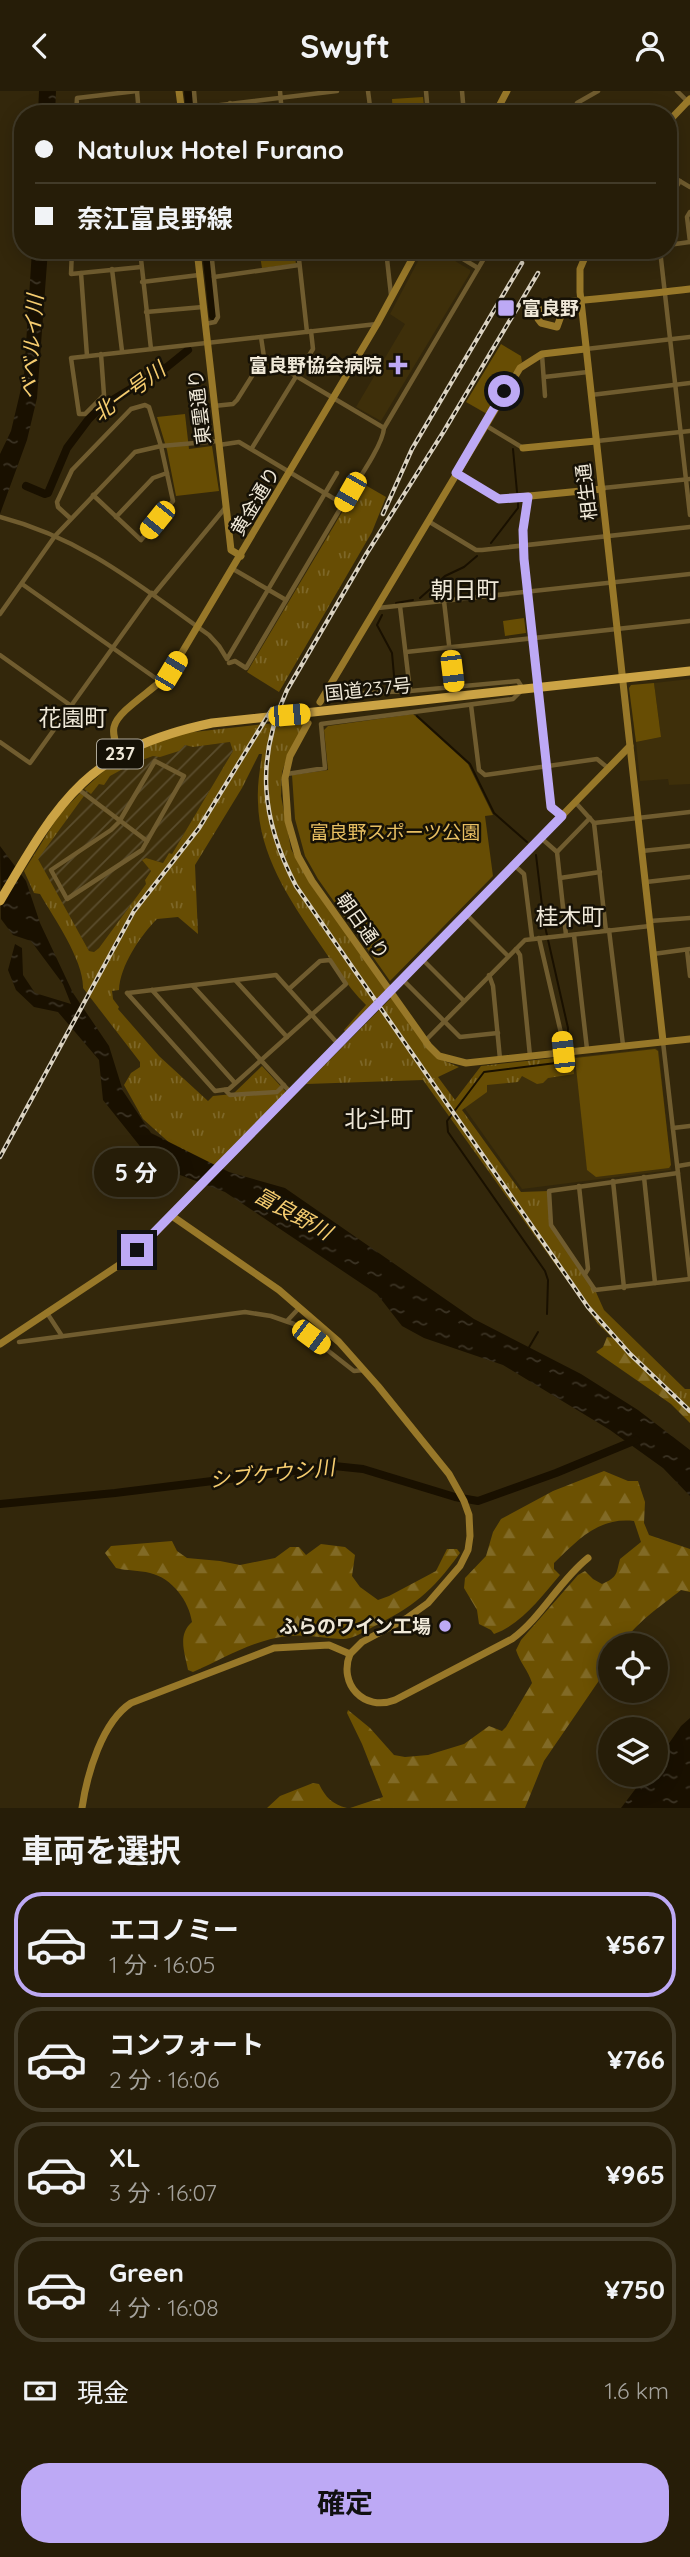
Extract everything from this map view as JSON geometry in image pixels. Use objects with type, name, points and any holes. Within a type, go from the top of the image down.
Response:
[{"type":"highway","name":"国道237号","points":[[0,901],[54,814],[76,787],[120,754],[174,731],[212,723],[690,671]]},
{"type":"street","points":[[77,105],[77,98],[100,93],[137,91],[138,105]]},
{"type":"street","points":[[222,105],[280,94],[337,91]]},
{"type":"street","points":[[576,105],[598,91]]},
{"type":"street","points":[[677,91],[689,101]]},
{"type":"street","points":[[677,179],[690,187]]},
{"type":"street","points":[[677,186],[680,181]]},
{"type":"street","points":[[690,212],[687,217],[690,242]]},
{"type":"street","points":[[72,259],[71,274],[141,267]]},
{"type":"street","points":[[141,259],[151,349]]},
{"type":"street","name":"東雲通り","points":[[198,259],[225,508],[231,550],[240,556]]},
{"type":"street","points":[[205,324],[215,322],[218,317],[212,259]]},
{"type":"street","points":[[252,448],[313,349],[299,259]]},
{"type":"street","points":[[387,259],[391,298]]},
{"type":"street","name":"黄金通り","points":[[120,754],[113,735],[117,719],[162,683],[233,569],[377,324],[412,259]]},
{"type":"street","points":[[463,259],[478,268]]},
{"type":"street","points":[[229,663],[234,661],[246,668],[382,443],[384,428],[484,259]]},
{"type":"street","name":"相生通","points":[[584,259],[580,268],[585,349],[630,746]]},
{"type":"street","points":[[661,259],[690,515]]},
{"type":"street","points":[[214,277],[299,265]]},
{"type":"street","points":[[111,269],[122,351]]},
{"type":"street","points":[[81,273],[88,356]]},
{"type":"street","points":[[142,282],[199,275]]},
{"type":"street","points":[[566,302],[557,327],[541,323],[538,315],[544,304],[690,289]]},
{"type":"street","points":[[146,312],[203,307]]},
{"type":"street","points":[[101,354],[104,395],[85,414],[81,414],[78,412],[71,358],[122,351],[377,324]]},
{"type":"street","points":[[214,407],[233,404],[237,400],[264,357],[261,337]]},
{"type":"street","points":[[320,702],[520,368],[542,354],[690,337]]},
{"type":"street","points":[[542,354],[545,396]]},
{"type":"street","points":[[264,357],[384,428]]},
{"type":"street","points":[[544,377],[588,372]]},
{"type":"street","points":[[591,395],[690,383]]},
{"type":"street","points":[[70,518],[58,507],[57,502],[72,470],[131,409],[145,405],[149,407],[173,501],[141,540],[93,495]]},
{"type":"street","points":[[484,425],[523,448],[690,431]]},
{"type":"street","points":[[0,614],[70,518],[135,452],[161,446],[239,442],[343,504]]},
{"type":"street","points":[[116,517],[153,478],[167,473]]},
{"type":"street","points":[[2,518],[42,529],[106,562],[216,641],[227,659],[337,473]]},
{"type":"street","points":[[456,473],[499,499],[688,479]]},
{"type":"street","points":[[528,497],[523,545],[533,639],[551,807],[562,816]]},
{"type":"street","points":[[0,741],[30,763],[112,647],[225,508]]},
{"type":"street","points":[[428,521],[476,550],[690,527]]},
{"type":"street","points":[[233,569],[286,601]]},
{"type":"street","points":[[375,608],[690,574]]},
{"type":"street","points":[[22,584],[162,683]]},
{"type":"street","points":[[444,601],[454,688]]},
{"type":"street","points":[[401,606],[410,691]]},
{"type":"street","points":[[406,652],[690,621]]},
{"type":"street","points":[[0,655],[70,705]]},
{"type":"street","points":[[286,774],[325,768],[321,725],[513,699],[523,689],[518,681],[410,691],[340,694],[326,691]]},
{"type":"street","points":[[471,705],[480,770],[485,775],[597,759],[609,769]]},
{"type":"street","name":"朝日通り","points":[[308,723],[290,756],[286,774],[288,821],[298,856],[312,881],[425,1041],[439,1056],[466,1063],[690,1039]]},
{"type":"street","points":[[0,1344],[119,1265],[172,1216],[630,746]]},
{"type":"street","points":[[630,746],[690,1279],[596,1290],[551,1225],[548,1191],[678,1173]]},
{"type":"street","points":[[155,761],[184,776],[147,841],[142,850],[67,899],[51,870],[111,830],[155,761]]},
{"type":"street","points":[[76,787],[147,841]]},
{"type":"street","points":[[576,803],[594,823],[623,1045]]},
{"type":"street","points":[[594,823],[690,812]]},
{"type":"street","points":[[557,852],[590,818]]},
{"type":"street","points":[[541,838],[557,852],[566,936]]},
{"type":"street","points":[[642,851],[690,846]]},
{"type":"street","points":[[515,866],[524,874],[532,939]]},
{"type":"street","points":[[560,878],[600,872]]},
{"type":"street","points":[[645,882],[690,877]]},
{"type":"street","points":[[467,915],[508,956]]},
{"type":"street","points":[[425,1041],[525,940],[690,918]]},
{"type":"street","points":[[574,935],[587,1050]]},
{"type":"street","points":[[545,938],[563,1052]]},
{"type":"street","points":[[516,949],[520,955],[530,1056]]},
{"type":"street","points":[[653,954],[688,949],[690,976]]},
{"type":"street","points":[[289,989],[320,961],[330,960],[346,984],[312,1015],[235,1083],[224,1090],[215,1091],[127,993],[276,975],[312,1015],[340,1045]]},
{"type":"street","points":[[423,960],[464,1001]]},
{"type":"street","points":[[489,975],[493,986],[500,1059]]},
{"type":"street","points":[[403,980],[460,1037],[498,1033]]},
{"type":"street","points":[[236,981],[287,1037]]},
{"type":"street","points":[[193,985],[292,1094]]},
{"type":"street","points":[[152,990],[235,1083]]},
{"type":"street","points":[[224,1090],[230,1095],[277,1092],[284,1085]]},
{"type":"street","points":[[673,1128],[690,1126]]},
{"type":"street","points":[[678,1165],[690,1164]]},
{"type":"street","points":[[644,1177],[655,1283]]},
{"type":"street","points":[[613,1181],[624,1287]]},
{"type":"street","points":[[579,1186],[588,1269],[585,1275]]},
{"type":"street","points":[[172,1216],[300,1307],[332,1335],[364,1369],[455,1483],[468,1515],[468,1550],[448,1582],[422,1608],[362,1641],[350,1654],[346,1672],[355,1693],[363,1700],[374,1703],[395,1700],[512,1639],[528,1626],[569,1575],[587,1558]]},
{"type":"street","points":[[287,1321],[300,1307]]},
{"type":"street","points":[[19,1342],[236,1312],[254,1313],[287,1321],[354,1371],[364,1369]]},
{"type":"street","points":[[47,1313],[62,1336]]},
{"type":"street","points":[[82,1808],[85,1790],[107,1729],[120,1711],[131,1703],[274,1648],[329,1645],[350,1654]]},
{"type":"shaded area","name":"富良野協会病院","points":[[419,259],[452,259],[470,270],[381,421],[356,407],[405,324],[390,314]]},
{"type":"shaded area","points":[[690,679],[690,784],[669,785],[668,779],[640,781],[636,742],[661,737],[654,683]]},
{"type":"shaded area","points":[[230,742],[233,751],[172,854],[169,853],[163,863],[146,858],[143,860],[151,871],[145,879],[146,884],[99,948],[94,952],[89,951],[37,859],[84,796],[80,793],[84,789],[91,793],[110,775],[185,745],[194,747]]},
{"type":"shaded area","points":[[656,1048],[659,1051],[671,1170],[522,1189],[463,1106],[482,1078],[566,1069],[574,1057]]},
{"type":"green space","points":[[423,97],[424,105],[392,105],[392,99]]},
{"type":"green space","points":[[260,259],[295,259],[296,264],[262,268]]},
{"type":"green space","points":[[501,344],[521,356],[522,362],[509,377],[487,414],[466,402]]},
{"type":"green space","points":[[185,414],[189,449],[212,446],[219,491],[176,496],[157,417]]},
{"type":"green space","points":[[360,482],[386,497],[372,532],[279,692],[247,672]]},
{"type":"green space","points":[[524,618],[526,633],[505,636],[503,621]]},
{"type":"green space","points":[[654,683],[661,737],[636,742],[629,688],[631,685]]},
{"type":"green space","name":"富良野スポーツ公園","points":[[413,714],[468,764],[493,815],[485,816],[493,876],[390,981],[318,879],[305,856],[295,819],[292,775],[328,770],[324,730],[328,726]]},
{"type":"green space","points":[[310,719],[288,755],[282,772],[281,796],[291,849],[309,882],[387,991],[347,1034],[344,1030],[366,1005],[346,982],[306,924],[277,875],[260,821],[258,790],[262,754],[259,754],[242,788],[195,865],[198,934],[178,917],[157,919],[132,952],[123,971],[119,990],[112,991],[118,1009],[159,1056],[208,1101],[213,1096],[233,1094],[262,1066],[288,1094],[213,1169],[173,1146],[143,1119],[124,1085],[131,1073],[140,1067],[140,1062],[83,988],[79,965],[67,940],[40,894],[34,893],[24,871],[59,815],[80,793],[84,796],[38,859],[89,951],[94,952],[146,884],[145,880],[151,871],[142,860],[146,858],[163,863],[169,853],[172,854],[233,751],[230,742],[193,747],[185,745],[179,751],[160,757],[153,756],[132,764],[110,776],[104,785],[99,784],[91,794],[84,789],[125,757],[176,734]]},
{"type":"green space","points":[[392,997],[437,1058],[459,1067],[438,1077],[455,1100],[481,1066],[572,1056],[574,1074],[548,1078],[537,1084],[522,1076],[518,1082],[487,1085],[487,1092],[462,1110],[521,1192],[549,1191],[551,1225],[595,1290],[604,1310],[685,1389],[690,1389],[690,1413],[598,1324],[423,1080],[306,1084]]},
{"type":"green space","points":[[655,1049],[658,1051],[671,1165],[669,1168],[596,1177],[587,1170],[575,1058]]},
{"type":"green space","points":[[607,1337],[613,1338],[690,1413],[690,1423],[671,1404],[596,1352],[603,1347]]},
{"type":"green space","points":[[604,1471],[628,1481],[638,1481],[645,1502],[644,1523],[649,1535],[690,1549],[690,1592],[681,1590],[631,1633],[598,1633],[598,1682],[544,1761],[525,1808],[350,1808],[383,1797],[348,1710],[370,1728],[394,1755],[405,1757],[428,1755],[464,1744],[489,1726],[502,1731],[532,1683],[516,1650],[521,1640],[578,1575],[585,1571],[602,1584],[607,1582],[616,1575],[620,1559],[641,1542],[634,1521],[599,1526],[554,1563],[554,1569],[560,1575],[538,1601],[514,1623],[494,1634],[479,1624],[477,1610],[464,1588],[465,1578],[486,1556],[493,1532],[501,1519],[553,1491]]},
{"type":"green space","points":[[172,1541],[177,1551],[187,1558],[240,1565],[275,1558],[290,1547],[299,1547],[306,1555],[321,1544],[345,1547],[355,1555],[352,1576],[360,1587],[378,1600],[436,1571],[447,1549],[457,1549],[460,1553],[440,1579],[421,1597],[399,1613],[356,1636],[345,1639],[301,1635],[276,1638],[251,1645],[193,1672],[188,1670],[183,1645],[187,1627],[192,1622],[178,1591],[158,1576],[116,1568],[105,1553],[111,1546]]},
{"type":"green space","points":[[313,1783],[319,1784],[327,1797],[337,1805],[347,1808],[267,1808],[280,1796]]},
{"type":"water","points":[[39,91],[56,91],[55,105],[38,105]]},
{"type":"water","name":"ベベルイ川","points":[[31,259],[47,259],[37,398],[27,440],[0,514],[0,454],[11,431],[24,376]]},
{"type":"water","name":"富良野川","points":[[0,846],[26,881],[40,923],[73,993],[109,1046],[123,1091],[151,1133],[229,1172],[285,1188],[474,1319],[581,1374],[638,1410],[690,1450],[690,1496],[663,1468],[610,1430],[503,1365],[424,1338],[402,1326],[377,1294],[225,1192],[180,1175],[143,1150],[103,1100],[99,1060],[58,1012],[34,1007],[16,990],[8,970],[15,944],[22,948],[23,975],[35,993],[71,1004],[63,984],[31,941],[13,935],[1,919]]},
{"type":"water","points":[[690,1718],[690,1808],[621,1808],[637,1787],[668,1787],[668,1745]]},
{"type":"waterway","name":"北一号川","points":[[188,91],[189,105]]},
{"type":"waterway","name":"北一号川","points":[[207,259],[213,316]]},
{"type":"waterway","name":"北一号川","points":[[26,486],[48,493],[67,448],[88,420],[101,407],[167,367],[188,350]]},
{"type":"waterway","points":[[513,449],[517,492]]},
{"type":"waterway","points":[[491,543],[518,508],[518,503]]},
{"type":"waterway","points":[[420,598],[445,576],[464,567],[477,556]]},
{"type":"waterway","points":[[396,603],[413,600]]},
{"type":"waterway","points":[[382,615],[377,625],[392,653],[395,687]]},
{"type":"waterway","points":[[417,716],[470,764],[494,813],[527,842]]},
{"type":"waterway","points":[[536,855],[544,922],[568,1028],[568,1046]]},
{"type":"waterway","points":[[547,1314],[548,1280],[545,1271],[448,1132],[447,1121],[484,1072],[564,1062],[568,1058]]},
{"type":"waterway","points":[[528,1349],[538,1332]]},
{"type":"waterway","name":"シブケウシ川","points":[[0,1504],[334,1466],[363,1469],[455,1497],[478,1501],[636,1440]]},
{"type":"railway","points":[[383,514],[412,449],[522,263]]},
{"type":"railway","points":[[538,273],[444,431],[367,553],[287,690],[270,741],[266,789],[269,813],[275,837],[296,886],[588,1307],[630,1354],[690,1411]]},
{"type":"railway","points":[[0,1157],[134,911],[199,828],[272,709]]},
{"type":"place","name":"富良野","points":[[506,308]]},
{"type":"place","name":"富良野協会病院","points":[[398,365]]},
{"type":"place","name":"ふらのワイン工場","points":[[445,1626]]},
{"type":"district","name":"朝日町","points":[[465,590]]},
{"type":"district","name":"花園町","points":[[73,718]]},
{"type":"district","name":"桂木町","points":[[570,917]]},
{"type":"district","name":"北斗町","points":[[379,1119]]},
{"type":"route","points":[[137,1250],[562,816],[551,807],[524,559],[523,530],[528,497],[499,499],[456,473],[504,391]]}]
